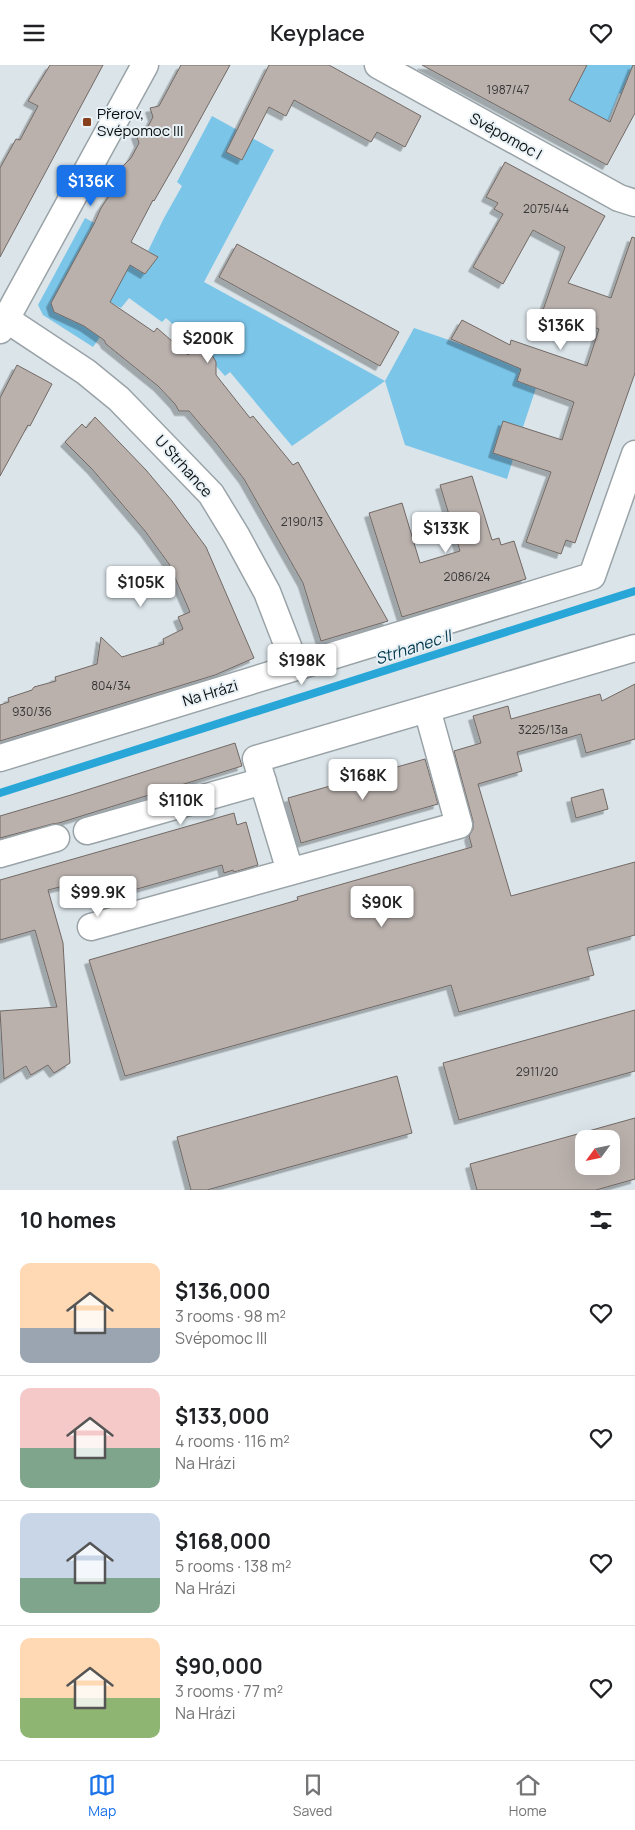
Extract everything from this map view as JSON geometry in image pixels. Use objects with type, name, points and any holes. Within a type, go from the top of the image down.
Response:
[{"type":"street","points":[[3,325],[145,65]]},
{"type":"street","name":"Svépomoc I","points":[[378,65],[619,198],[635,203]]},
{"type":"street","name":"U Strhance","points":[[3,325],[86,372],[119,399],[211,494],[267,592],[296,667]]},
{"type":"street","name":"Na Hrázi","points":[[0,758],[592,576],[635,454]]},
{"type":"street","points":[[290,871],[256,759],[635,648]]},
{"type":"street","points":[[90,927],[459,825],[427,709]]},
{"type":"street","points":[[87,831],[263,781]]},
{"type":"street","points":[[0,854],[56,838]]},
{"type":"shaded area","points":[[511,65],[635,65],[621,94],[619,93],[608,121],[558,94],[536,127],[505,110]]},
{"type":"shaded area","points":[[212,116],[274,150],[204,282],[385,381],[292,446],[230,372],[225,376],[216,366],[214,358],[206,355],[166,318],[162,322],[129,298],[121,308],[110,302],[116,291],[54,311],[84,326],[100,337],[93,347],[43,315],[38,305],[85,218],[145,250],[134,268],[145,274],[158,257],[148,251],[182,186],[177,182]]},
{"type":"shaded area","points":[[414,328],[522,365],[517,381],[536,388],[523,427],[503,421],[493,452],[513,459],[507,479],[405,445],[385,381]]},
{"type":"building","points":[[50,65],[103,65],[0,257],[0,168],[16,139],[20,140],[38,106],[28,101]]},
{"type":"building","points":[[181,65],[230,65],[131,242],[158,257],[145,274],[130,265],[110,302],[154,332],[157,328],[188,355],[196,345],[206,355],[212,355],[216,362],[216,375],[250,418],[253,416],[293,465],[298,462],[388,621],[321,641],[303,583],[244,479],[217,444],[189,411],[179,411],[158,386],[106,344],[104,340],[84,326],[54,312],[51,303],[101,208],[119,181],[120,169],[131,158],[139,143],[136,134],[145,132],[153,117],[150,108],[159,106]]},
{"type":"building","points":[[269,65],[329,65],[421,116],[405,147],[377,132],[371,142],[294,100],[286,116],[269,107],[242,160],[226,152]]},
{"type":"building","points":[[422,65],[587,65],[569,100],[610,122],[633,65],[635,65],[635,113],[607,165]]},
{"type":"building","points":[[505,162],[605,216],[568,283],[611,298],[632,237],[635,238],[635,373],[575,543],[566,540],[561,554],[526,542],[551,472],[493,453],[503,421],[562,440],[574,402],[517,381],[521,369],[451,339],[462,320],[510,345],[511,340],[587,366],[599,329],[543,310],[565,247],[533,230],[503,284],[473,267],[503,214],[494,209],[498,203],[486,197]]},
{"type":"building","points":[[237,244],[399,332],[380,366],[219,277]]},
{"type":"building","points":[[17,365],[52,384],[30,426],[28,425],[0,476],[0,398]]},
{"type":"building","points":[[95,417],[146,470],[206,547],[254,658],[215,675],[0,741],[0,705],[9,702],[8,698],[32,690],[34,687],[56,681],[55,677],[97,664],[101,637],[122,657],[164,644],[163,639],[183,629],[178,617],[190,612],[169,564],[145,531],[92,469],[65,442],[82,424],[86,428]]},
{"type":"building","points":[[472,476],[492,540],[499,538],[501,545],[514,541],[526,579],[402,617],[369,513],[402,503],[420,563],[460,551],[440,485]]},
{"type":"building","points":[[635,684],[635,739],[586,753],[581,734],[517,752],[522,771],[478,784],[511,896],[635,862],[635,935],[587,948],[594,975],[459,1012],[451,985],[125,1076],[89,960],[298,900],[297,897],[472,847],[469,836],[473,829],[473,821],[454,751],[481,743],[473,716],[508,706],[511,719],[600,694],[602,701]]},
{"type":"building","points":[[235,743],[242,766],[59,823],[0,838],[0,816]]},
{"type":"building","points":[[425,759],[438,804],[301,843],[288,798]]},
{"type":"building","points":[[603,789],[608,809],[576,818],[571,798]]},
{"type":"building","points":[[234,813],[237,825],[246,822],[258,865],[224,873],[222,865],[105,898],[99,877],[48,890],[63,943],[70,1063],[54,1073],[48,1065],[31,1075],[26,1066],[4,1079],[0,1011],[57,1007],[35,930],[0,940],[0,880]]},
{"type":"building","points":[[635,1010],[635,1071],[459,1120],[443,1063]]},
{"type":"building","points":[[397,1076],[412,1133],[207,1190],[191,1190],[177,1137]]},
{"type":"building","points":[[635,1118],[635,1179],[596,1190],[477,1190],[470,1164],[575,1135],[575,1175],[620,1175],[620,1130],[592,1130]]},
{"type":"waterway","name":"Strhanec II","points":[[0,793],[635,591]]},
{"type":"place","name":"Přerov, Svépomoc III","points":[[87,122]]}]
